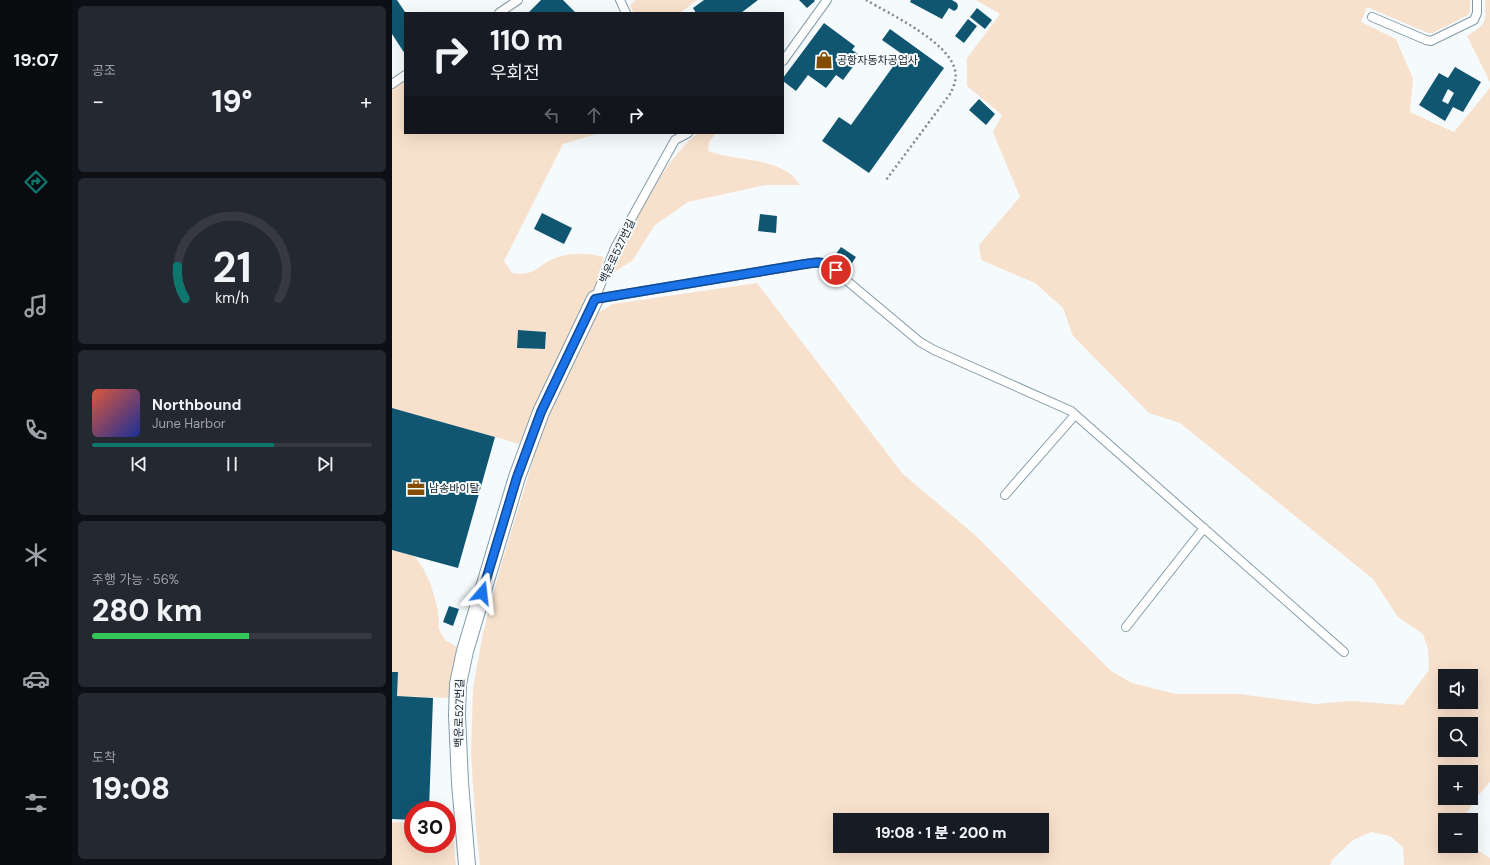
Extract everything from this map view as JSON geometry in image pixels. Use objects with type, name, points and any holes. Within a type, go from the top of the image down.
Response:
[{"type":"street","name":"백운로527번길","points":[[467,865],[460,784],[457,715],[458,684],[464,651],[517,477],[541,412],[595,299]]},
{"type":"lane","points":[[500,12],[518,0]]},
{"type":"lane","points":[[620,0],[626,12]]},
{"type":"lane","points":[[784,60],[827,0]]},
{"type":"lane","points":[[1372,17],[1431,41],[1474,20],[1477,12],[1477,0]]},
{"type":"lane","points":[[392,84],[404,76]]},
{"type":"lane","name":"백운로527번길","points":[[595,299],[615,248],[674,137],[684,134]]},
{"type":"lane","points":[[595,299],[818,262],[827,264],[920,342],[934,350],[1061,405],[1075,414],[1344,652]]},
{"type":"lane","points":[[1005,495],[1075,414]]},
{"type":"lane","points":[[1126,627],[1204,528]]},
{"type":"path","points":[[866,0],[932,40],[944,50],[951,60],[955,70],[956,81],[950,94],[886,180]]},
{"type":"shaded area","points":[[635,0],[697,0],[681,12],[634,12],[630,5]]},
{"type":"shaded area","points":[[976,0],[1470,0],[1470,12],[1468,15],[1433,33],[1428,33],[1367,7],[1361,22],[1396,39],[1413,79],[1410,112],[1454,132],[1490,88],[1490,782],[1478,796],[1478,765],[1438,765],[1438,805],[1472,805],[1467,813],[1438,813],[1438,853],[1478,853],[1478,850],[1490,858],[1490,865],[1404,865],[1403,847],[1390,836],[1371,832],[1353,840],[1332,860],[1330,865],[480,865],[471,755],[473,688],[483,633],[501,565],[546,417],[594,315],[613,304],[757,283],[902,473],[975,535],[1111,671],[1132,683],[1176,694],[1239,694],[1315,704],[1351,701],[1403,705],[1429,670],[1428,649],[1423,634],[1398,617],[1373,579],[1180,423],[1149,413],[1073,336],[1063,308],[1035,283],[981,260],[979,245],[1020,197],[993,132],[1002,115],[967,86],[967,58],[1000,14]]},
{"type":"shaded area","points":[[1485,0],[1490,0],[1490,82],[1467,36],[1484,22]]},
{"type":"shaded area","points":[[404,79],[404,134],[597,134],[563,144],[504,261],[512,273],[520,274],[531,272],[555,258],[568,255],[585,254],[604,257],[592,295],[523,445],[392,408],[392,86]],"holes":[[[518,330],[546,332],[545,349],[517,348]]]},
{"type":"shaded area","points":[[697,134],[715,134],[709,142],[708,151],[773,165],[792,175],[800,185],[765,185],[688,202],[654,226],[633,260],[610,275],[629,233],[660,178],[673,158]]},
{"type":"shaded area","points":[[392,550],[414,556],[422,566],[431,585],[438,610],[439,629],[445,640],[457,647],[449,698],[397,696],[392,672]]},
{"type":"shaded area","points":[[392,822],[404,823],[404,853],[455,853],[456,865],[392,865]]},
{"type":"building","points":[[392,0],[397,0],[405,12],[404,52],[392,34]]},
{"type":"building","points":[[541,0],[563,0],[575,12],[529,12]]},
{"type":"building","points":[[704,0],[758,0],[742,12],[695,12],[693,8]]},
{"type":"building","points":[[799,0],[814,0],[815,1],[807,8]]},
{"type":"building","points":[[911,0],[952,0],[957,3],[958,6],[954,11],[949,8],[942,19],[910,2]]},
{"type":"building","points":[[977,8],[992,20],[985,29],[970,17]]},
{"type":"building","points":[[968,19],[977,26],[964,43],[955,36]]},
{"type":"building","points":[[824,23],[855,46],[852,50],[861,56],[843,80],[836,75],[826,88],[808,75],[796,91],[784,82],[784,77]]},
{"type":"building","points":[[890,29],[944,68],[869,173],[822,141],[839,117],[851,125],[902,54],[882,40]]},
{"type":"building","points":[[1455,67],[1481,82],[1463,112],[1453,107],[1445,121],[1419,105],[1439,73],[1448,78]],"holes":[[[1448,89],[1454,93],[1448,104],[1442,101]]]},
{"type":"building","points":[[979,99],[995,114],[986,125],[969,110]]},
{"type":"building","points":[[542,213],[572,228],[564,244],[534,229]]},
{"type":"building","points":[[760,214],[777,216],[776,233],[758,231]]},
{"type":"building","points":[[841,247],[856,257],[850,266],[835,255]]},
{"type":"building","points":[[518,330],[546,332],[545,349],[517,348]]},
{"type":"building","points":[[392,408],[495,437],[458,568],[392,550]]},
{"type":"building","points":[[449,606],[459,609],[453,626],[443,622]]},
{"type":"building","points":[[392,672],[398,672],[397,696],[433,698],[429,801],[404,801],[404,820],[392,819]]},
{"type":"place","name":"공항자동차공업사","points":[[824,60]]},
{"type":"place","name":"남송바이탈","points":[[416,488]]},
{"type":"route","points":[[482,593],[517,477],[541,412],[595,299],[818,262],[827,264],[836,270]]}]
